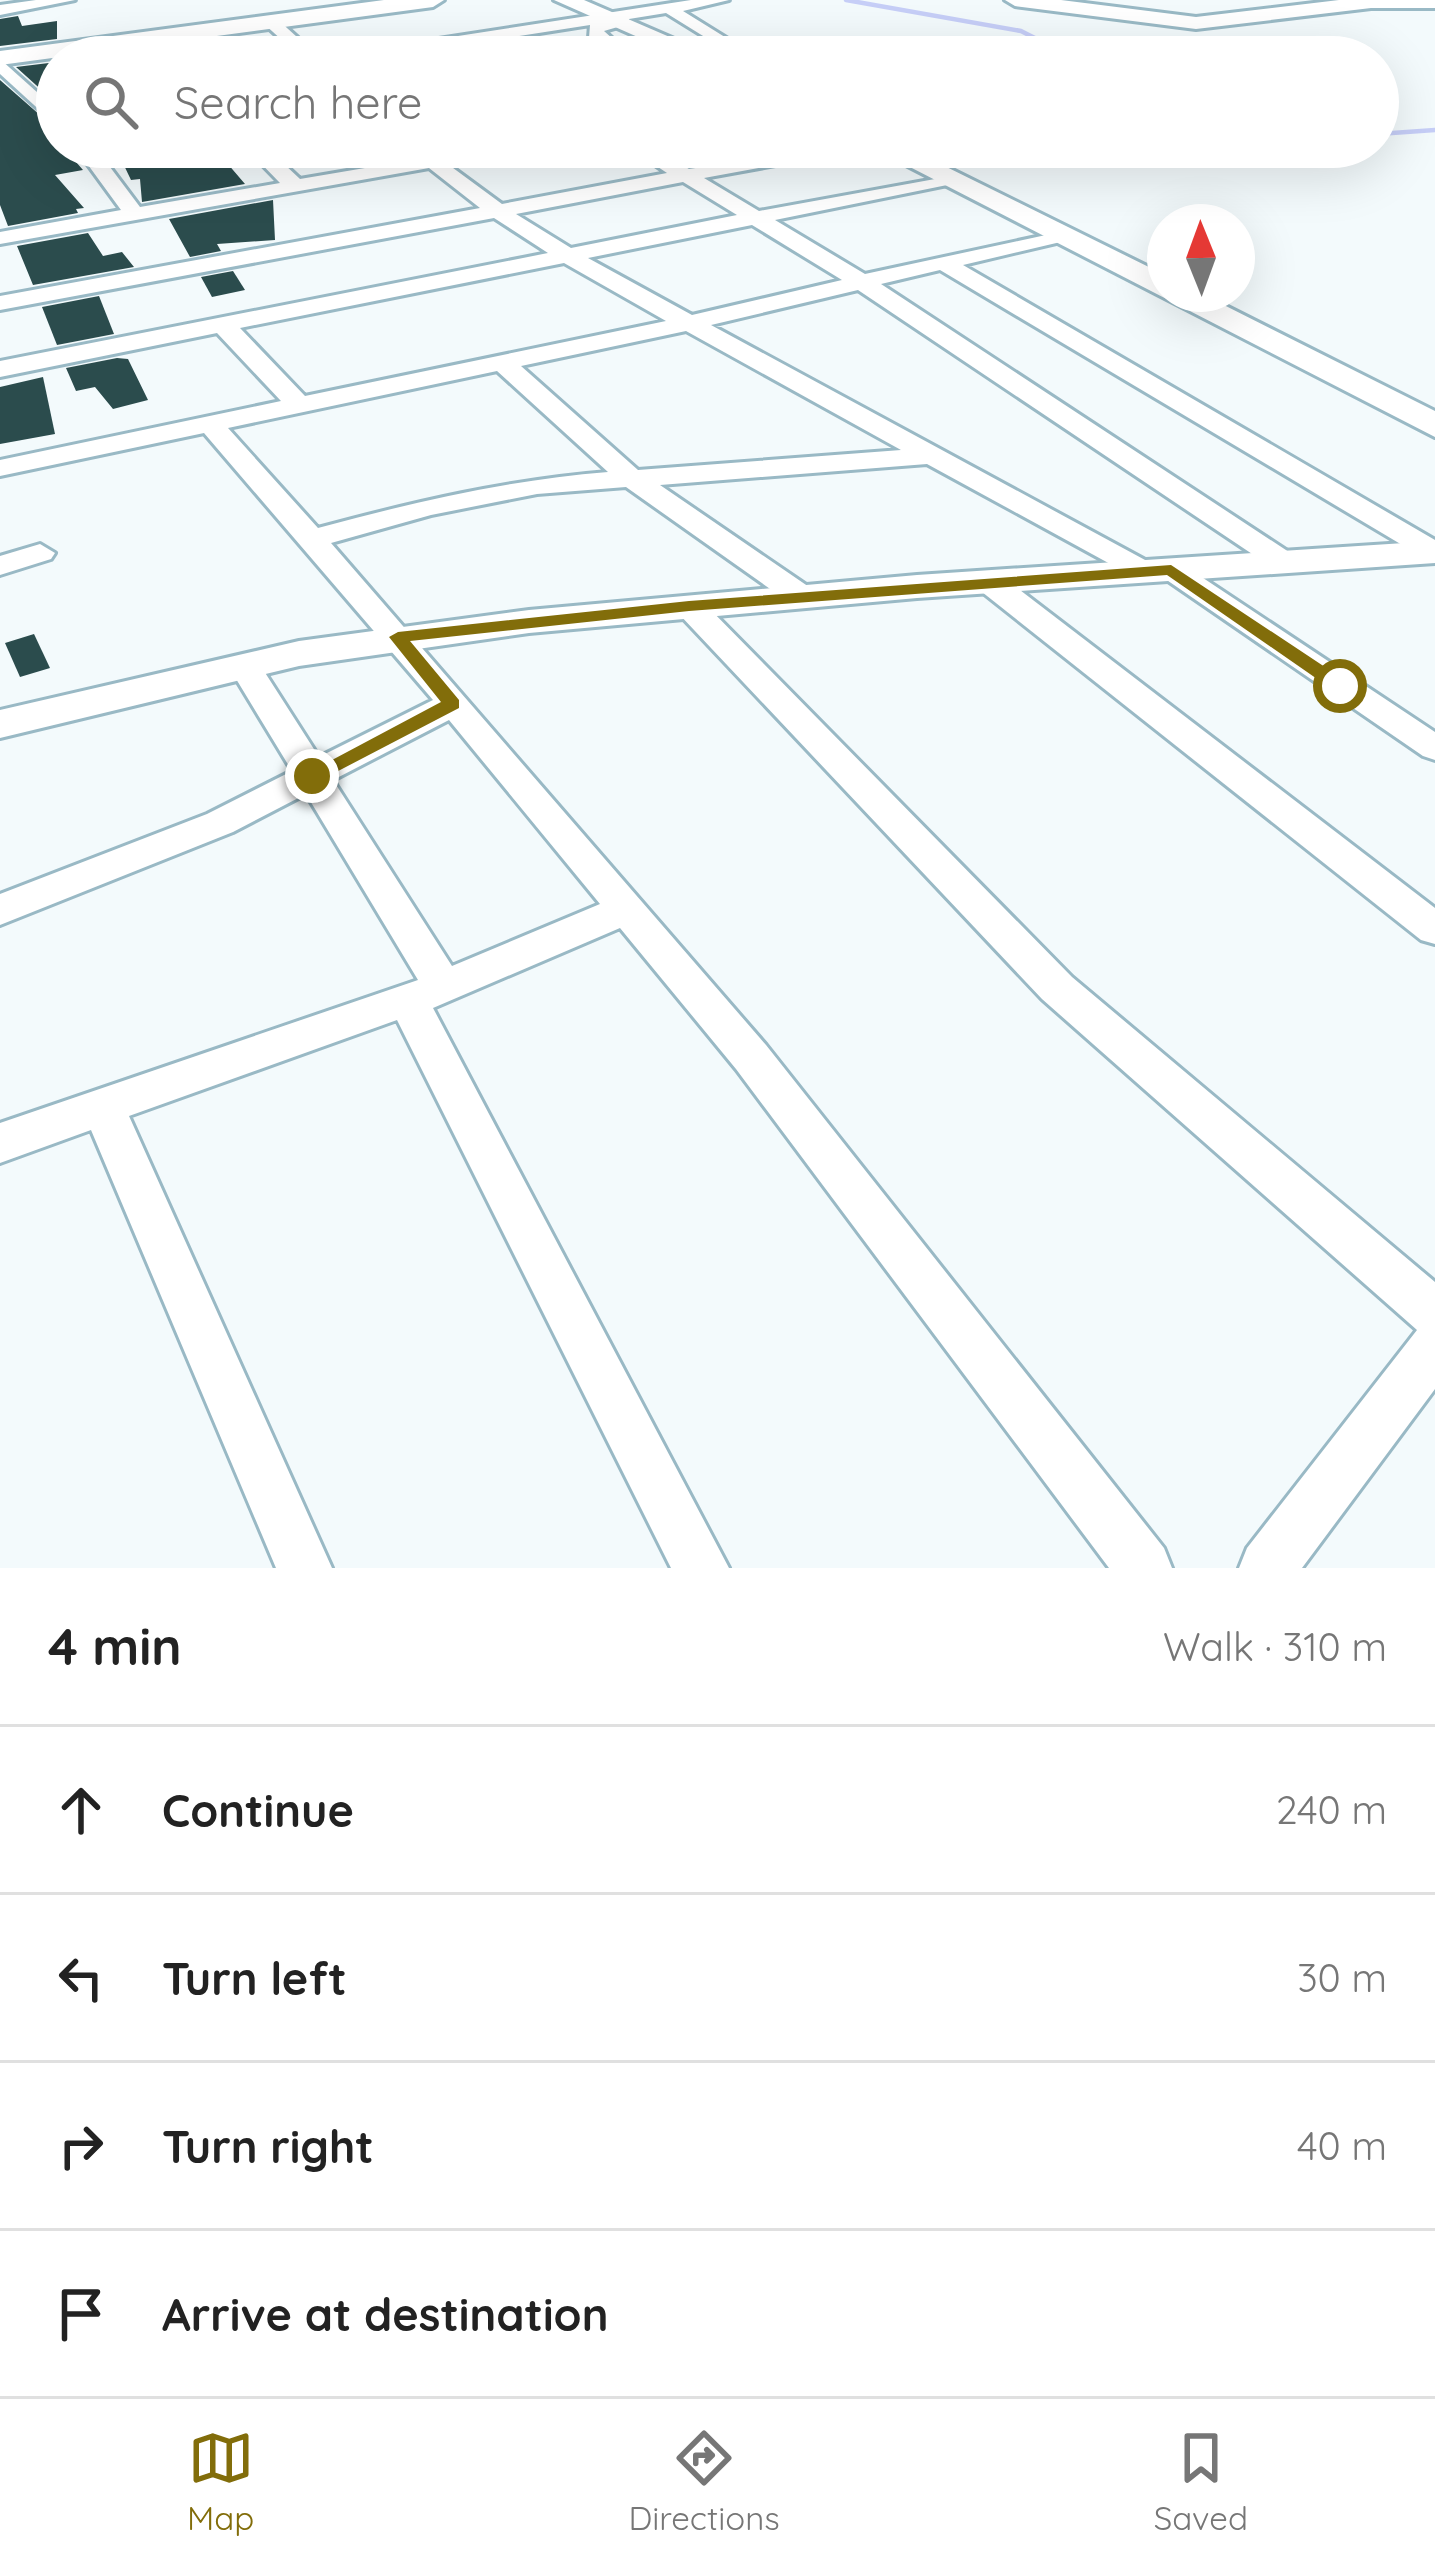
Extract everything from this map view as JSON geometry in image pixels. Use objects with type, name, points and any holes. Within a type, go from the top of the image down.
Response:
[{"type":"main road","points":[[164,36],[433,0]]},
{"type":"main road","points":[[566,0],[654,36]]},
{"type":"main road","points":[[0,61],[36,55]]},
{"type":"main road","points":[[928,168],[1147,279]]},
{"type":"main road","points":[[1213,312],[1432,422]]},
{"type":"street","points":[[0,10],[68,0]]},
{"type":"street","points":[[498,36],[722,0]]},
{"type":"street","points":[[1015,0],[1196,22],[1371,2],[1435,2]]},
{"type":"street","points":[[668,8],[712,36]]},
{"type":"street","points":[[597,36],[596,28],[614,19]]},
{"type":"street","points":[[271,21],[288,36]]},
{"type":"street","points":[[0,61],[36,98]]},
{"type":"street","points":[[101,168],[133,212]]},
{"type":"street","points":[[277,168],[294,185]]},
{"type":"street","points":[[0,238],[365,168]]},
{"type":"street","points":[[441,168],[568,259],[926,455],[1158,571],[1435,748]]},
{"type":"street","points":[[668,168],[862,282],[1284,562]]},
{"type":"street","points":[[0,303],[725,168]]},
{"type":"street","points":[[0,369],[950,179]]},
{"type":"street","points":[[0,468],[688,323],[1061,235]]},
{"type":"street","points":[[944,263],[1435,552]]},
{"type":"street","points":[[224,326],[300,406]]},
{"type":"street","points":[[502,363],[627,476],[801,596]]},
{"type":"street","points":[[211,425],[398,637],[751,1057],[1144,1568]]},
{"type":"street","points":[[311,539],[428,507],[537,486],[926,455]]},
{"type":"street","points":[[0,724],[243,664],[398,637],[801,596],[1435,552]]},
{"type":"street","points":[[0,566],[40,554]]},
{"type":"street","points":[[988,581],[1435,929]]},
{"type":"street","points":[[689,606],[1057,988],[1435,1314]]},
{"type":"street","points":[[243,664],[312,776],[426,993],[701,1568]]},
{"type":"street","points":[[0,910],[220,823],[452,704]]},
{"type":"street","points":[[0,1143],[426,993],[626,909]]},
{"type":"street","points":[[104,1107],[304,1568]]},
{"type":"street","points":[[1267,1568],[1435,1347]]},
{"type":"building","points":[[18,16],[22,26],[57,21],[57,36],[36,36],[36,42],[0,46],[0,19]]},
{"type":"building","points":[[36,65],[36,85],[16,67]]},
{"type":"building","points":[[0,80],[36,112],[36,168],[83,170],[55,175],[84,208],[8,226],[0,205]]},
{"type":"building","points":[[125,168],[231,168],[245,184],[142,202],[140,179],[131,180]]},
{"type":"building","points":[[273,200],[275,240],[217,244],[221,251],[190,257],[169,219]]},
{"type":"building","points":[[88,233],[103,256],[122,252],[134,267],[33,285],[17,246]]},
{"type":"building","points":[[233,271],[245,290],[212,297],[201,277]]},
{"type":"building","points":[[99,296],[114,334],[57,345],[42,307]]},
{"type":"building","points":[[128,359],[148,400],[113,409],[95,387],[76,391],[66,368]]},
{"type":"building","points":[[43,377],[55,434],[0,444],[0,387]]},
{"type":"building","points":[[34,634],[50,668],[20,677],[5,643]]},
{"type":"waterway","points":[[846,0],[1031,36]]},
{"type":"waterway","points":[[1399,133],[1435,130]]},
{"type":"route","points":[[312,776],[452,704],[398,637],[689,606],[1171,570],[1340,686]]}]
